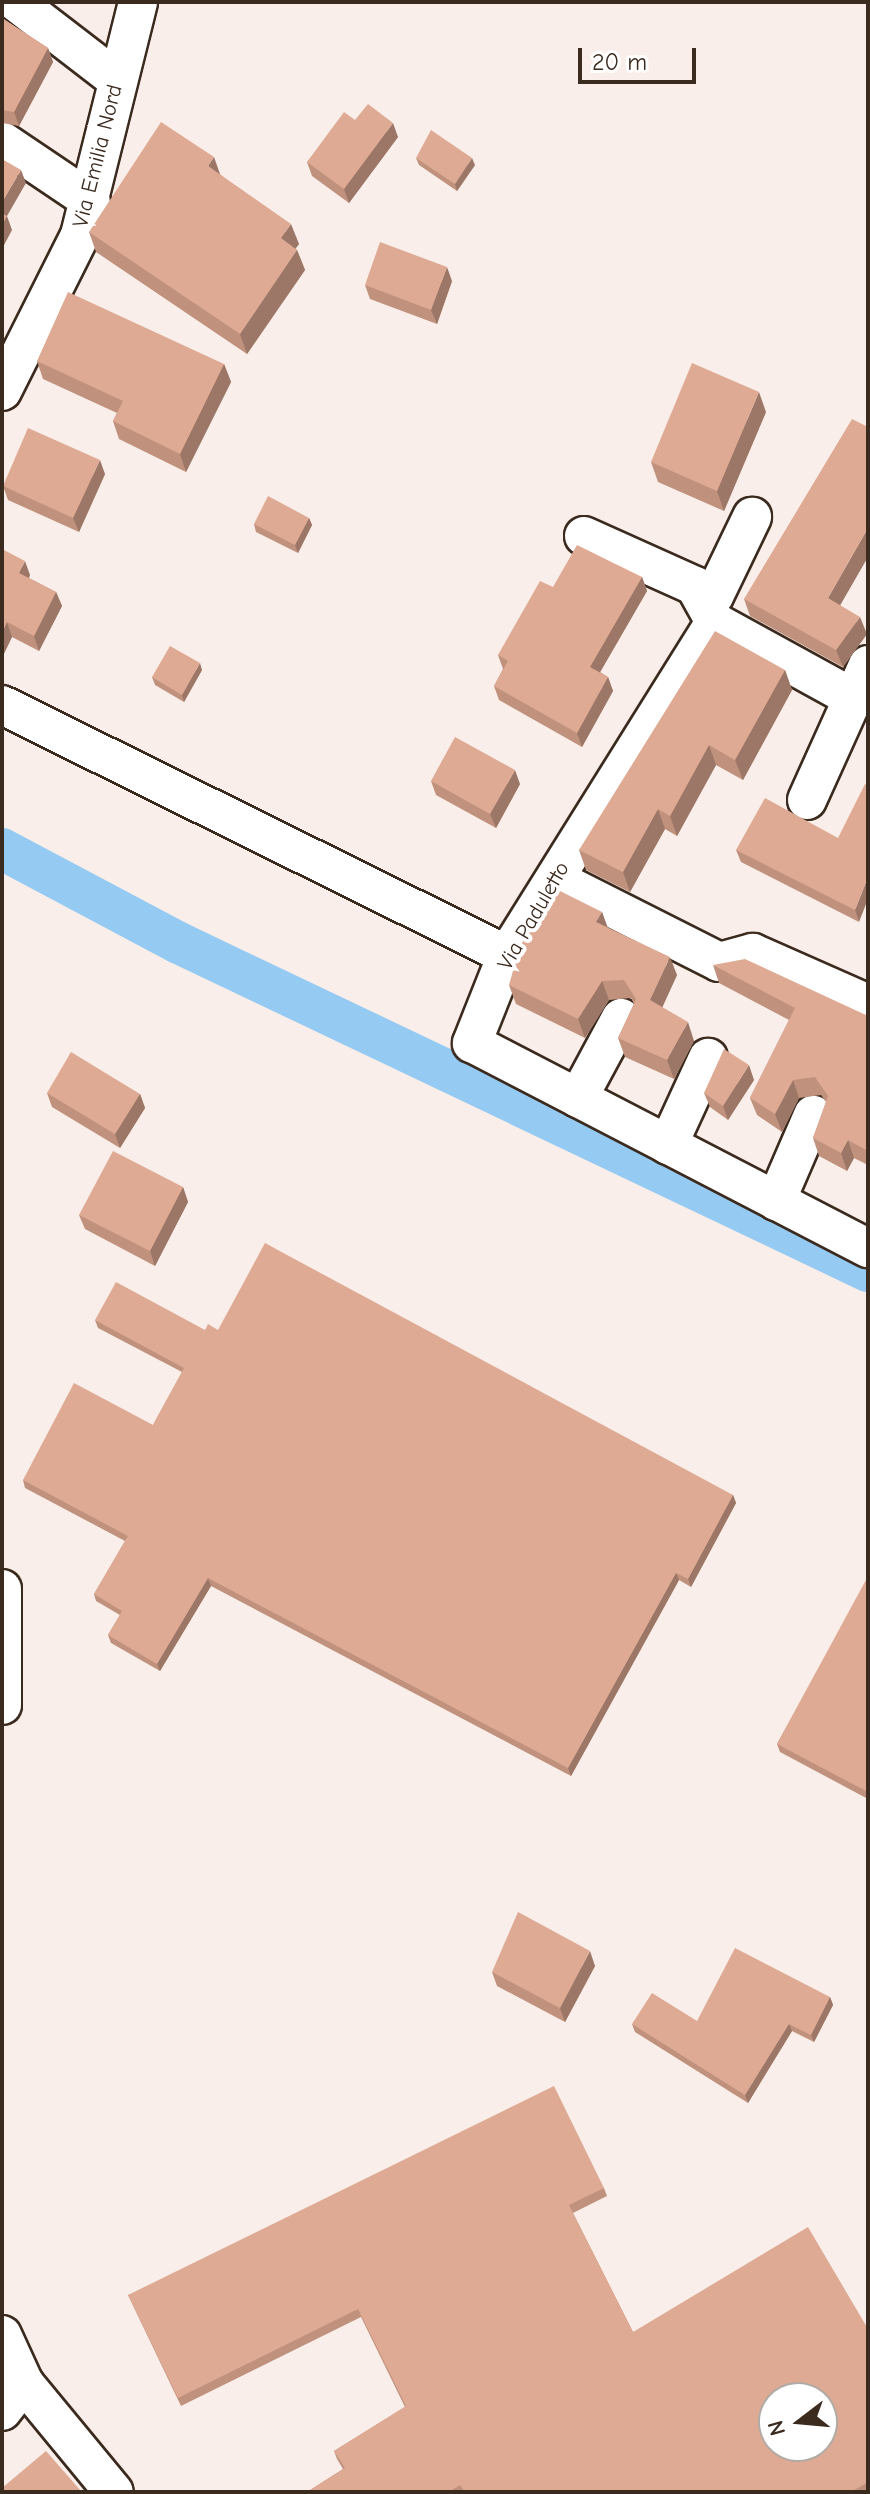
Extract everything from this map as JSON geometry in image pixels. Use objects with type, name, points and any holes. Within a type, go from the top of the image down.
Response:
[{"type":"street","points":[[16,2],[116,79]]},
{"type":"street","name":"Via Emilia Nord","points":[[2,391],[17,323],[91,201],[116,79],[138,2]]},
{"type":"street","points":[[2,141],[91,201]]},
{"type":"street","name":"Via Paduletto","points":[[752,517],[709,611],[555,879],[507,955],[472,1043],[868,1248]]},
{"type":"street","points":[[584,536],[695,586],[709,611],[860,682],[807,800]]},
{"type":"street","points":[[2,705],[507,955]]},
{"type":"street","points":[[555,879],[719,962],[753,953],[868,1004]]},
{"type":"street","points":[[578,1098],[621,1018]]},
{"type":"street","points":[[668,1145],[708,1058]]},
{"type":"street","points":[[776,1201],[813,1115]]},
{"type":"street","points":[[2,1589],[2,1705]]},
{"type":"street","points":[[2,2335],[13,2397],[114,2492]]},
{"type":"building","points":[[2,18],[48,48],[14,112],[2,110]]},
{"type":"building","points":[[368,104],[393,123],[344,189],[307,162],[344,112],[355,120]]},
{"type":"building","points":[[161,122],[214,157],[208,166],[291,224],[281,238],[297,250],[240,334],[89,232]]},
{"type":"building","points":[[431,130],[472,158],[455,184],[416,158]]},
{"type":"building","points":[[2,159],[21,170],[2,202]]},
{"type":"building","points":[[380,242],[447,267],[431,310],[365,285]]},
{"type":"building","points":[[68,292],[224,364],[180,454],[113,421],[123,401],[37,361]]},
{"type":"building","points":[[692,363],[759,392],[717,491],[651,462]]},
{"type":"building","points":[[852,419],[868,427],[868,528],[828,598],[860,617],[836,650],[744,599]]},
{"type":"building","points":[[28,428],[100,460],[73,518],[3,486]]},
{"type":"building","points":[[268,496],[309,518],[295,545],[254,524]]},
{"type":"building","points":[[577,545],[642,577],[590,667],[608,677],[577,733],[494,686],[508,661],[498,655],[540,581],[553,587]]},
{"type":"building","points":[[2,549],[25,561],[19,573],[56,592],[34,636],[7,622],[2,633]]},
{"type":"building","points":[[715,631],[785,670],[735,760],[709,745],[670,816],[658,809],[623,872],[579,850]]},
{"type":"building","points":[[170,646],[200,663],[182,695],[152,677]]},
{"type":"building","points":[[455,737],[515,770],[490,814],[431,781]]},
{"type":"building","points":[[865,784],[868,786],[868,877],[855,910],[736,850],[765,798],[838,838]]},
{"type":"building","points":[[556,889],[602,912],[596,922],[670,957],[650,1000],[688,1022],[667,1060],[618,1038],[636,999],[624,980],[602,981],[578,1019],[509,985],[520,946]]},
{"type":"building","points":[[745,959],[868,1016],[868,1151],[848,1140],[841,1153],[813,1138],[828,1096],[815,1077],[793,1080],[775,1114],[750,1098],[795,1008],[713,965]]},
{"type":"building","points":[[724,1049],[749,1065],[723,1106],[704,1093]]},
{"type":"building","points":[[71,1052],[140,1094],[115,1134],[47,1093]]},
{"type":"building","points":[[113,1151],[183,1187],[150,1251],[79,1215]]},
{"type":"building","points":[[265,1243],[733,1495],[688,1579],[676,1573],[568,1768],[208,1578],[157,1664],[108,1635],[122,1611],[94,1594],[128,1536],[23,1480],[74,1383],[153,1425],[184,1368],[95,1320],[116,1282],[205,1330],[208,1324],[218,1330]]},
{"type":"building","points":[[868,1579],[868,1792],[777,1744]]},
{"type":"building","points":[[518,1912],[590,1951],[560,2008],[492,1972]]},
{"type":"building","points":[[735,1948],[830,1997],[811,2035],[789,2024],[745,2095],[632,2024],[652,1993],[697,2021]]},
{"type":"building","points":[[554,2086],[604,2188],[569,2205],[633,2332],[808,2227],[868,2329],[868,2482],[851,2492],[465,2492],[460,2485],[449,2492],[307,2492],[345,2468],[334,2451],[406,2406],[358,2309],[178,2398],[128,2295]]},
{"type":"building","points":[[46,2451],[81,2491],[2,2492],[2,2488]]},
{"type":"waterway","points":[[2,849],[179,943],[868,1271]]}]
